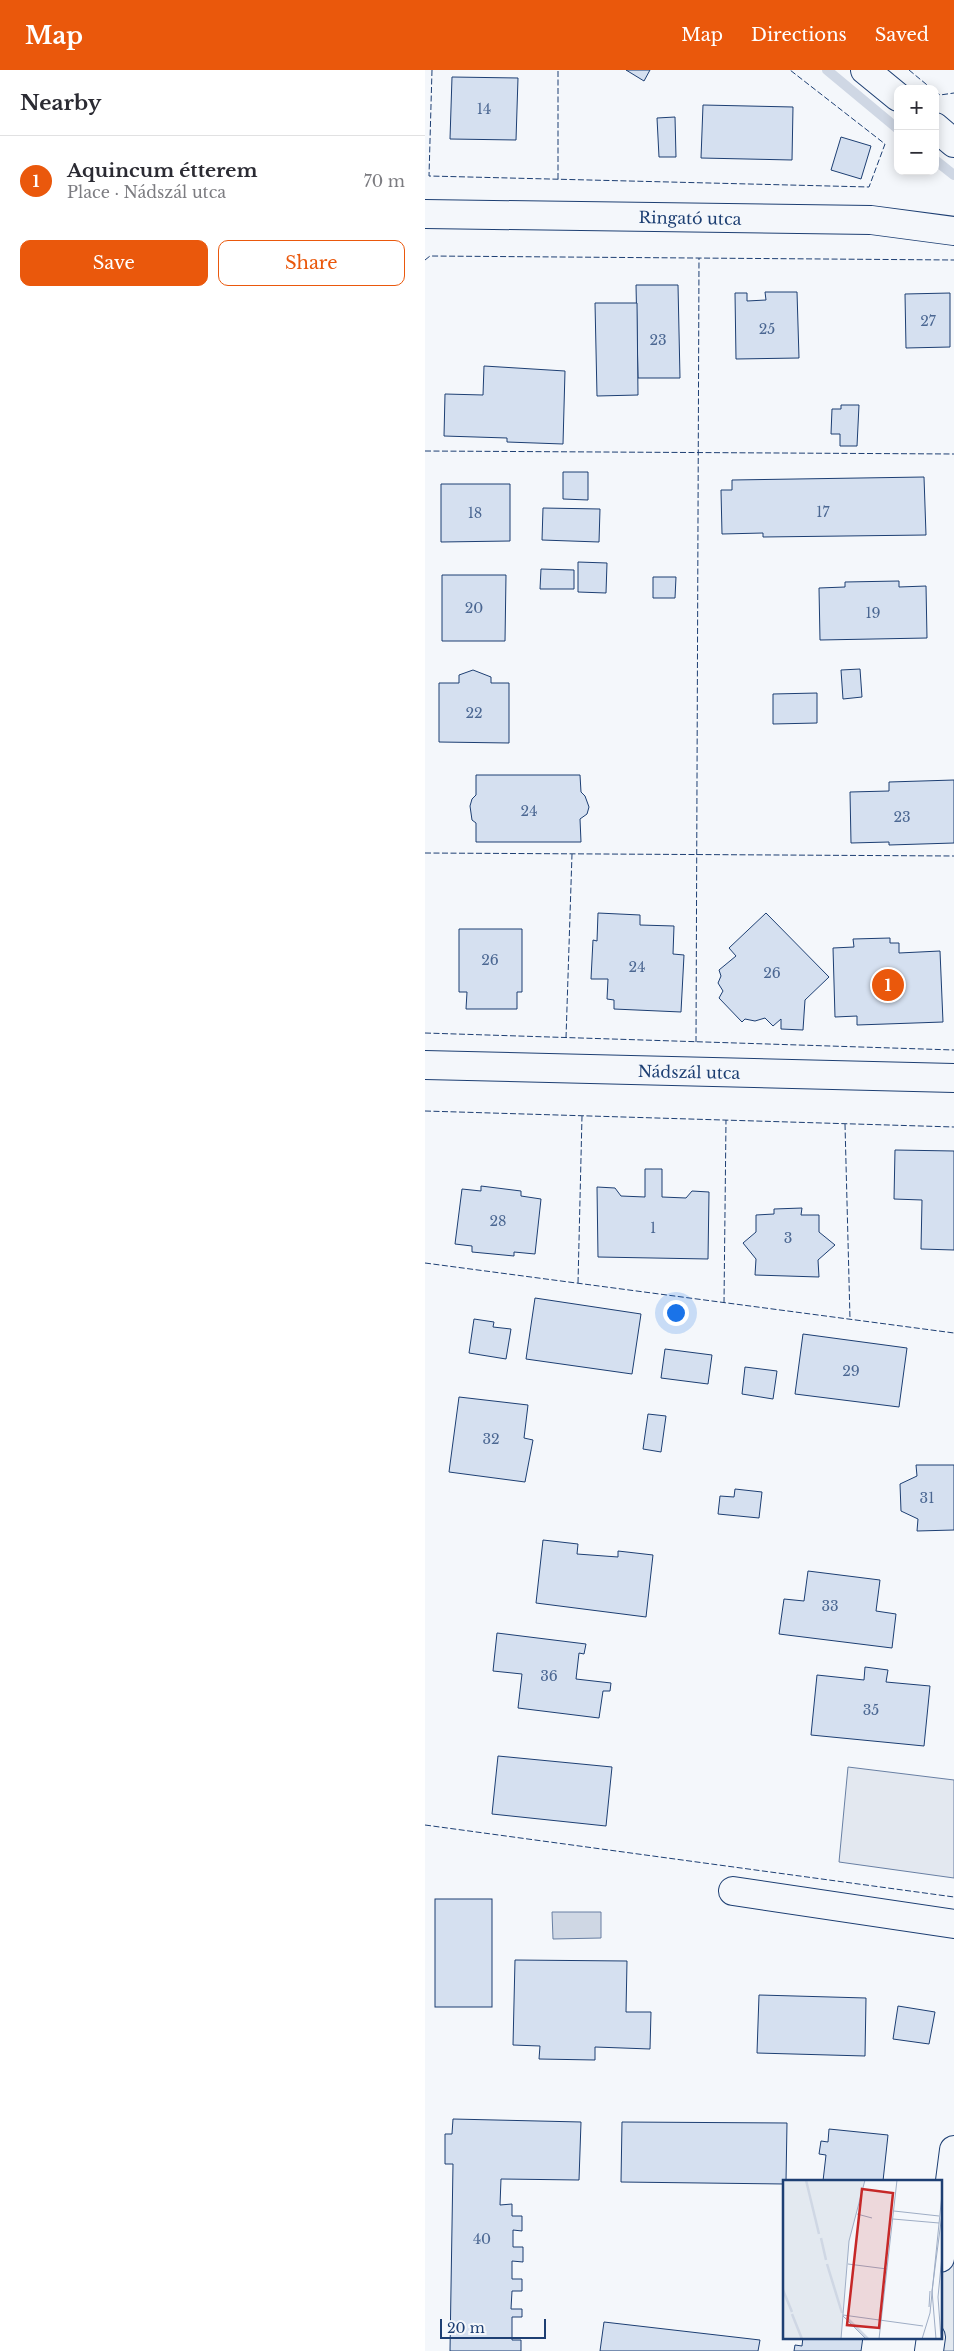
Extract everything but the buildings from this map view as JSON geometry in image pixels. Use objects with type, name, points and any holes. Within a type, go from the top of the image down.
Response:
[{"type":"street","points":[[865,70],[894,94]]},
{"type":"street","points":[[939,130],[954,143]]},
{"type":"street","name":"Ringató utca","points":[[425,214],[871,220],[954,231]]},
{"type":"street","name":"Nádszál utca","points":[[425,1065],[954,1078]]},
{"type":"street","points":[[733,1890],[954,1924]]},
{"type":"street","points":[[941,2250],[954,2150]]},
{"type":"street","points":[[929,2351],[931,2338]]},
{"type":"shaded area","points":[[848,1767],[954,1780],[954,1878],[839,1862]]},
{"type":"shaded area","points":[[552,1912],[601,1912],[601,1938],[553,1939]]},
{"type":"shaded area","points":[[954,2167],[954,2351],[929,2351],[941,2338],[941,2263]]},
{"type":"waterway","points":[[827,70],[894,126]]},
{"type":"waterway","points":[[939,163],[954,175]]},
{"type":"fence","points":[[432,70],[429,176],[869,187],[885,144],[790,70]]},
{"type":"fence","points":[[558,70],[558,179]]},
{"type":"fence","points":[[909,70],[927,85]]},
{"type":"fence","points":[[939,94],[954,93]]},
{"type":"fence","points":[[425,260],[430,256],[954,260]]},
{"type":"fence","points":[[696,1042],[699,258]]},
{"type":"fence","points":[[425,451],[954,454]]},
{"type":"fence","points":[[425,853],[954,856]]},
{"type":"fence","points":[[566,1038],[572,854]]},
{"type":"fence","points":[[425,1033],[954,1050]]},
{"type":"fence","points":[[425,1111],[954,1127]]},
{"type":"fence","points":[[578,1283],[582,1116]]},
{"type":"fence","points":[[724,1303],[726,1120]]},
{"type":"fence","points":[[845,1124],[850,1319]]},
{"type":"fence","points":[[425,1263],[954,1333]]},
{"type":"fence","points":[[425,1825],[954,1897]]},
{"type":"place","name":"Aquincum étterem","points":[[888,985]]}]
